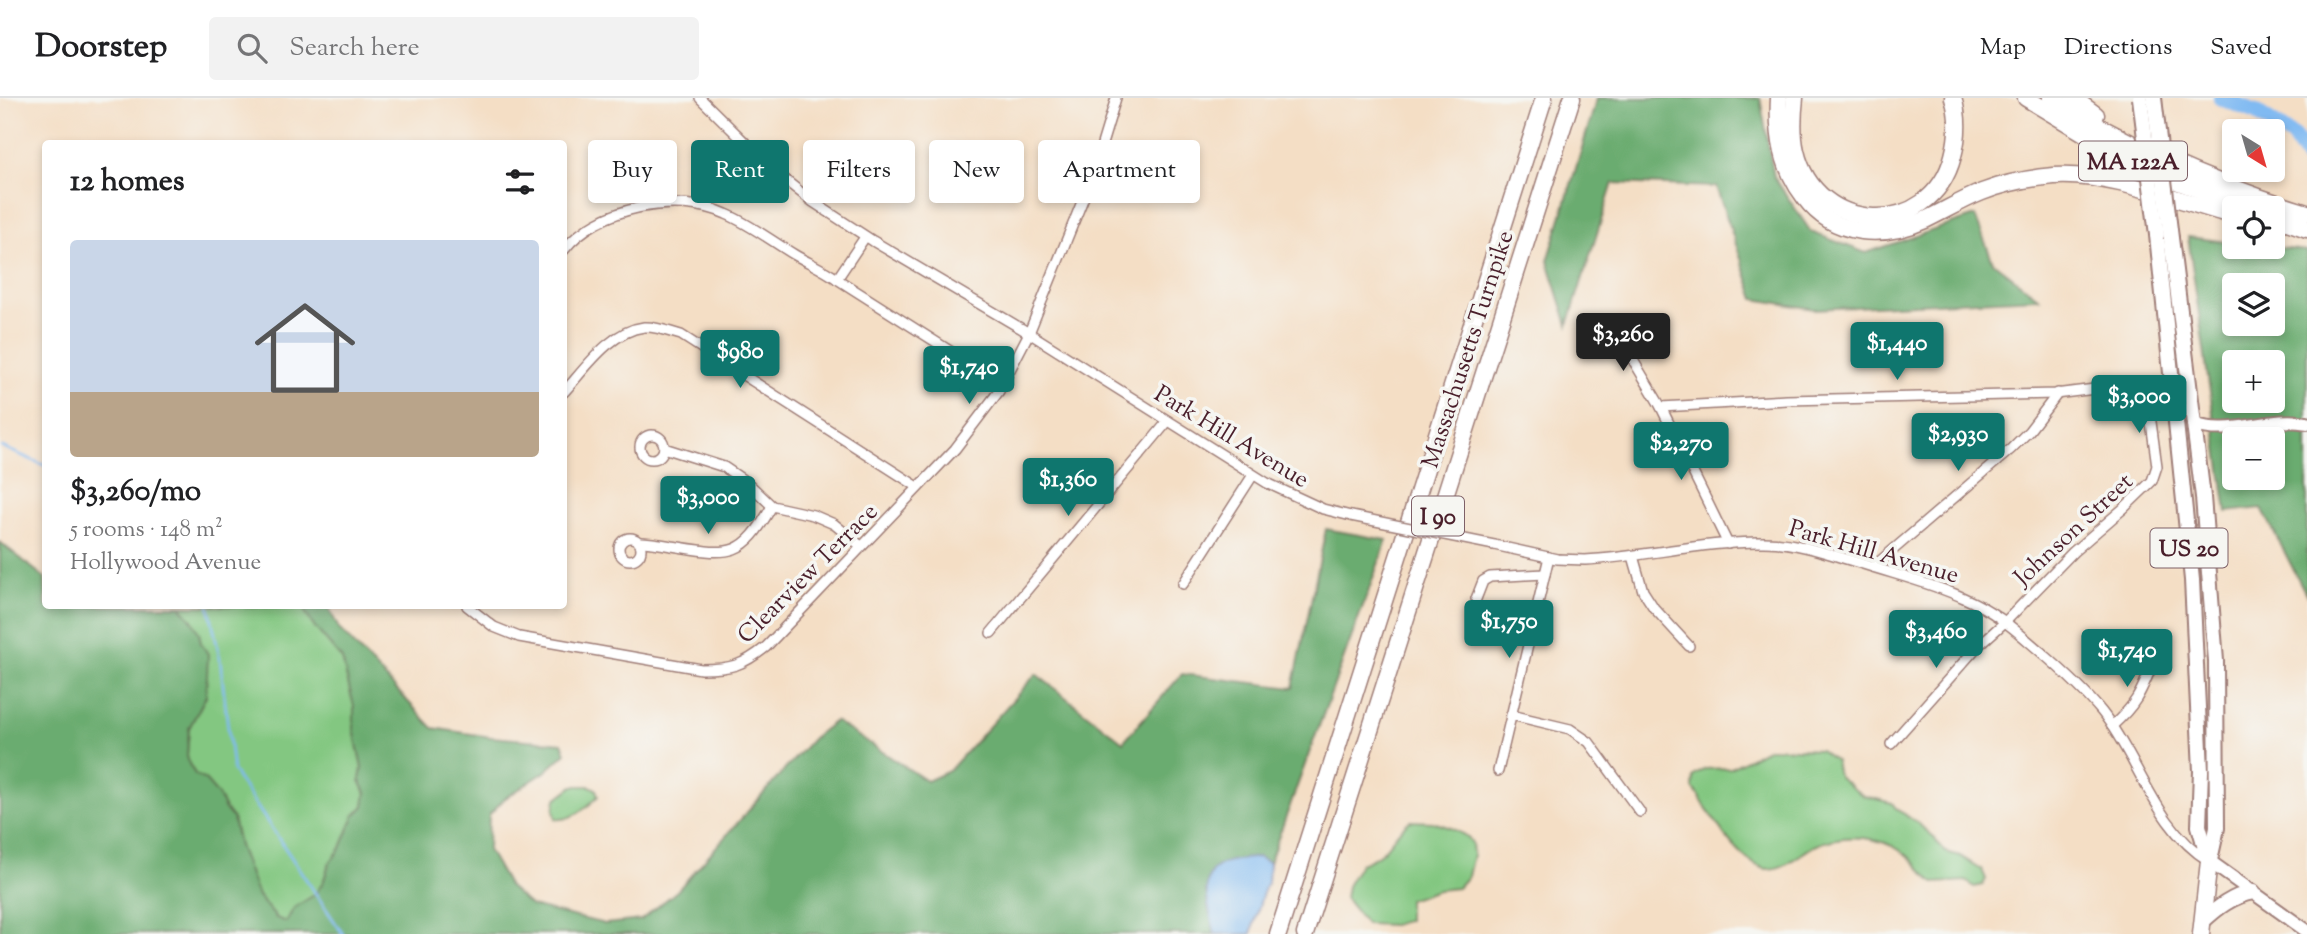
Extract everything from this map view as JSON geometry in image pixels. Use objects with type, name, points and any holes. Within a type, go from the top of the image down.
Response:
[{"type":"highway","name":"Massachusetts Turnpike","points":[[1278,934],[1544,98]]},
{"type":"highway","name":"Massachusetts Turnpike","points":[[1305,934],[1572,98]]},
{"type":"highway","points":[[1779,98],[1782,153],[1787,170],[1797,188],[1810,206],[1825,218],[1863,233],[1905,228],[1981,192],[2015,182],[2057,176],[2097,179],[2222,213]]},
{"type":"highway","points":[[1795,98],[1796,151],[1809,181],[1826,201],[1842,211],[1882,218],[1898,215],[1918,206],[1936,191],[1945,176],[1956,144],[1957,124],[1953,98]]},
{"type":"highway","name":"MA 122A","points":[[2025,98],[2150,170],[2222,198]]},
{"type":"highway","name":"MA 122A","points":[[2051,98],[2082,118],[2183,168],[2307,214]]},
{"type":"highway","points":[[2073,98],[2101,119],[2115,135]]},
{"type":"highway","points":[[2285,221],[2307,229]]},
{"type":"highway","points":[[2285,230],[2307,235]]},
{"type":"highway","name":"US 20","points":[[2201,928],[2209,861]]},
{"type":"main road","name":"US 20","points":[[2140,98],[2164,236],[2206,523],[2217,706],[2217,828],[2209,861]]},
{"type":"main road","name":"US 20","points":[[2154,98],[2196,637],[2201,771],[2199,826],[2209,861]]},
{"type":"main road","points":[[2196,637],[2214,634]]},
{"type":"main road","points":[[2201,928],[2217,908],[2232,898],[2253,892]]},
{"type":"street","name":"Park Hill Avenue","points":[[700,98],[775,172],[865,237],[1029,333],[1254,475],[1313,505],[1351,516],[1549,557],[1585,560],[1728,544],[1778,542],[1873,567],[1954,593],[2006,621],[2068,676],[2112,726],[2161,809],[2193,851],[2209,861]]},
{"type":"street","name":"Clearview Terrace","points":[[471,609],[494,628],[519,637],[701,669],[726,669],[750,660],[766,647],[955,449],[1002,384],[1029,333],[1092,177],[1116,98]]},
{"type":"street","points":[[567,248],[594,225],[615,214],[664,203],[693,205],[725,213],[837,279],[1002,384]]},
{"type":"street","points":[[837,279],[865,237]]},
{"type":"street","points":[[1611,323],[1661,407],[1728,544]]},
{"type":"street","points":[[567,389],[613,340],[643,327],[660,329],[681,335],[918,487]]},
{"type":"street","name":"Johnson Street","points":[[1891,744],[1977,647],[2073,552],[2152,481],[2157,466],[2147,393],[2135,384],[2058,393]]},
{"type":"street","points":[[1661,407],[1787,400],[2058,393]]},
{"type":"street","points":[[1873,567],[2011,449],[2029,431],[2058,393]]},
{"type":"street","points":[[991,633],[1168,421]]},
{"type":"street","points":[[2193,424],[2217,430],[2281,422],[2307,423]]},
{"type":"street","points":[[664,448],[724,467],[749,484],[772,506],[813,515],[834,524],[861,546]]},
{"type":"street","points":[[1183,584],[1254,475]]},
{"type":"street","points":[[639,542],[714,552],[729,551],[742,546],[759,530],[772,506]]},
{"type":"street","points":[[1633,556],[1643,591],[1654,608],[1689,646]]},
{"type":"street","points":[[1498,771],[1549,557]]},
{"type":"street","points":[[1476,599],[1483,581],[1490,577],[1545,574]]},
{"type":"street","points":[[2112,726],[2128,712],[2139,697],[2154,661]]},
{"type":"street","points":[[1511,715],[1570,729],[1589,741],[1640,811]]},
{"type":"street","points":[[2209,861],[2307,931]]},
{"type":"green space","points":[[1597,98],[1760,98],[1774,177],[1811,232],[1866,253],[1975,216],[1993,262],[2039,298],[1814,309],[1755,299],[1716,187],[1613,183],[1568,325],[1548,261]]},
{"type":"green space","points":[[2188,237],[2222,241],[2222,259],[2285,259],[2285,249],[2307,251],[2307,596],[2262,508],[2227,512],[2224,490],[2285,490],[2285,427],[2222,427],[2222,477]]},
{"type":"green space","points":[[1326,529],[1387,540],[1269,863],[1258,857],[1206,891],[1215,934],[0,934],[0,542],[42,576],[42,609],[183,609],[192,620],[208,654],[206,696],[189,728],[189,764],[195,774],[205,780],[218,795],[233,819],[239,846],[258,896],[276,918],[286,922],[294,908],[314,895],[323,883],[329,864],[341,848],[354,816],[364,806],[366,793],[360,780],[362,768],[354,729],[354,706],[342,659],[312,624],[304,609],[329,609],[339,629],[433,728],[491,737],[562,743],[566,753],[545,772],[504,799],[489,815],[488,850],[509,887],[531,906],[605,924],[641,920],[677,891],[813,738],[835,721],[927,781],[949,771],[1036,674],[1123,742],[1182,674],[1293,688]]},
{"type":"green space","points":[[182,609],[304,609],[312,624],[342,659],[354,706],[354,729],[362,768],[360,780],[366,793],[364,806],[354,816],[341,848],[329,864],[323,883],[315,895],[294,908],[286,923],[276,918],[258,896],[239,846],[233,819],[218,795],[205,780],[195,774],[189,764],[189,728],[206,696],[199,633]]},
{"type":"green space","points":[[1769,748],[1820,750],[1835,761],[1838,776],[1855,790],[1864,796],[1892,803],[1897,810],[1934,837],[1946,852],[1960,856],[1982,870],[1986,879],[1983,885],[1974,887],[1966,881],[1934,883],[1904,853],[1873,839],[1827,841],[1777,868],[1763,868],[1752,863],[1715,822],[1693,788],[1694,776],[1705,769],[1731,768]]},
{"type":"green space","points":[[573,786],[590,786],[596,789],[598,796],[573,816],[556,819],[556,799]]},
{"type":"green space","points":[[1410,821],[1433,822],[1468,837],[1472,843],[1473,855],[1468,876],[1457,888],[1438,890],[1408,900],[1408,920],[1393,925],[1366,924],[1345,898],[1347,886],[1360,864],[1384,850]]},
{"type":"water","points":[[1258,857],[1269,863],[1268,883],[1251,934],[1215,934],[1207,894],[1210,875],[1224,863]]},
{"type":"waterway","points":[[2221,98],[2256,112],[2294,137],[2307,158]]},
{"type":"waterway","points":[[2,447],[42,464]]},
{"type":"waterway","points":[[210,609],[220,659],[233,771],[343,934]]}]
